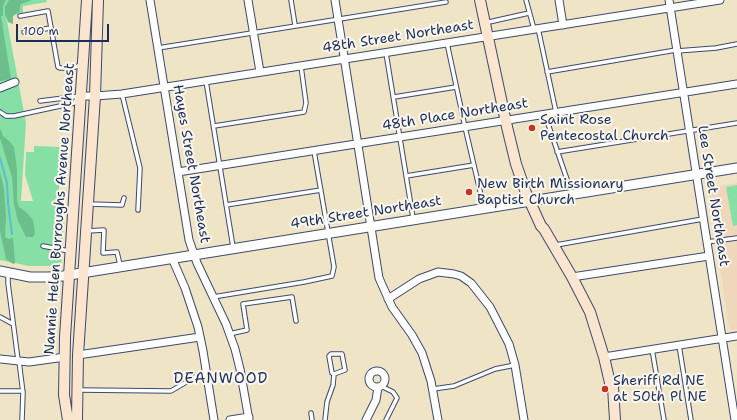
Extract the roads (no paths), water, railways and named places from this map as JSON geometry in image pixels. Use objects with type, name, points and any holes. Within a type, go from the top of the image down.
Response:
[{"type":"main road","name":"Nannie Helen Burroughs Avenue Northeast","points":[[68,420],[64,399],[64,357],[87,0]]},
{"type":"main road","name":"Nannie Helen Burroughs Avenue Northeast","points":[[77,420],[78,355],[95,96],[98,0]]},
{"type":"main road","points":[[480,0],[490,36],[508,120],[532,201],[544,225],[544,229],[587,304],[596,327],[601,332],[614,382],[615,420]]},
{"type":"main road","points":[[484,0],[489,22],[490,36]]},
{"type":"street","name":"Hayes Street Northeast","points":[[150,0],[188,236],[194,254],[230,334],[240,369],[249,418]]},
{"type":"street","points":[[248,0],[260,72]]},
{"type":"street","points":[[335,0],[379,278],[388,299],[419,348],[433,389],[438,420]]},
{"type":"street","points":[[559,0],[563,24]]},
{"type":"street","name":"Lee Street Northeast","points":[[669,0],[722,338],[735,401],[735,420]]},
{"type":"street","name":"48th Street Northeast","points":[[81,96],[122,94],[164,88],[720,0]]},
{"type":"street","points":[[0,88],[15,82]]},
{"type":"street","name":"48th Place Northeast","points":[[178,172],[737,84]]},
{"type":"street","name":"49th Street Northeast","points":[[4,272],[41,277],[70,274],[737,168]]},
{"type":"street","points":[[572,277],[709,256]]},
{"type":"street","points":[[172,258],[187,294],[200,337],[214,420]]},
{"type":"street","points":[[388,299],[419,278],[446,272],[461,276],[474,286],[492,310],[507,338],[515,365],[524,420]]},
{"type":"street","points":[[607,357],[737,336]]},
{"type":"street","points":[[78,355],[200,337]]},
{"type":"street","points":[[0,359],[39,361],[64,357]]},
{"type":"street","points":[[366,420],[376,400],[379,387]]},
{"type":"street","points":[[230,420],[249,418]]},
{"type":"lane","points":[[291,0],[295,26]]},
{"type":"lane","points":[[526,0],[529,13],[536,29],[556,112]]},
{"type":"lane","points":[[158,48],[446,2]]},
{"type":"lane","points":[[20,16],[48,11],[58,67],[71,68],[83,65]]},
{"type":"lane","points":[[489,22],[529,13]]},
{"type":"lane","points":[[24,32],[51,28]]},
{"type":"lane","points":[[447,43],[484,209]]},
{"type":"lane","points":[[547,72],[677,51],[716,48],[737,44]]},
{"type":"lane","points":[[386,52],[413,220]]},
{"type":"lane","points":[[214,126],[304,112],[306,102],[301,66]]},
{"type":"lane","points":[[206,81],[233,248]]},
{"type":"lane","points":[[394,97],[456,87]]},
{"type":"lane","points":[[122,94],[140,168],[138,210]]},
{"type":"lane","points":[[40,101],[81,96]]},
{"type":"lane","points":[[0,112],[6,116],[14,116],[74,103],[81,96]]},
{"type":"lane","points":[[545,114],[572,195]]},
{"type":"lane","points":[[557,152],[737,123]]},
{"type":"lane","points":[[213,297],[330,277],[333,274],[334,267],[314,150]]},
{"type":"lane","points":[[406,176],[474,166]]},
{"type":"lane","points":[[226,205],[321,190]]},
{"type":"lane","points":[[87,204],[122,205],[124,198]]},
{"type":"lane","points":[[553,245],[703,219]]},
{"type":"lane","points":[[85,231],[104,230],[103,253],[117,252],[120,266]]},
{"type":"lane","points":[[707,242],[737,238]]},
{"type":"lane","points":[[42,246],[71,252]]},
{"type":"lane","points":[[4,272],[8,284],[23,391],[22,420]]},
{"type":"lane","points":[[230,334],[247,330],[243,304],[292,297],[296,321]]},
{"type":"lane","points":[[0,317],[13,324]]},
{"type":"lane","points":[[679,345],[691,420]]},
{"type":"lane","points":[[652,349],[664,420]]},
{"type":"lane","points":[[325,420],[327,402],[333,385],[334,374],[332,373],[329,356],[331,354],[342,354],[345,370],[334,374]]},
{"type":"lane","points":[[433,389],[454,386],[494,369],[515,365]]},
{"type":"lane","points":[[77,390],[171,391],[206,370]]},
{"type":"lane","points":[[379,387],[391,390],[397,398],[386,420]]},
{"type":"lane","points":[[0,391],[23,391]]},
{"type":"lane","points":[[311,413],[312,420]]},
{"type":"waterway","points":[[0,158],[7,183],[12,234]]},
{"type":"place","name":"Saint Rose Pentecostal Church","points":[[532,128]]},
{"type":"place","name":"New Birth Missionary Baptist Church","points":[[469,192]]},
{"type":"place","name":"Sheriff Rd NE at 50th Pl NE","points":[[605,389]]},
{"type":"district","name":"DEANWOOD","points":[[221,379]]}]
